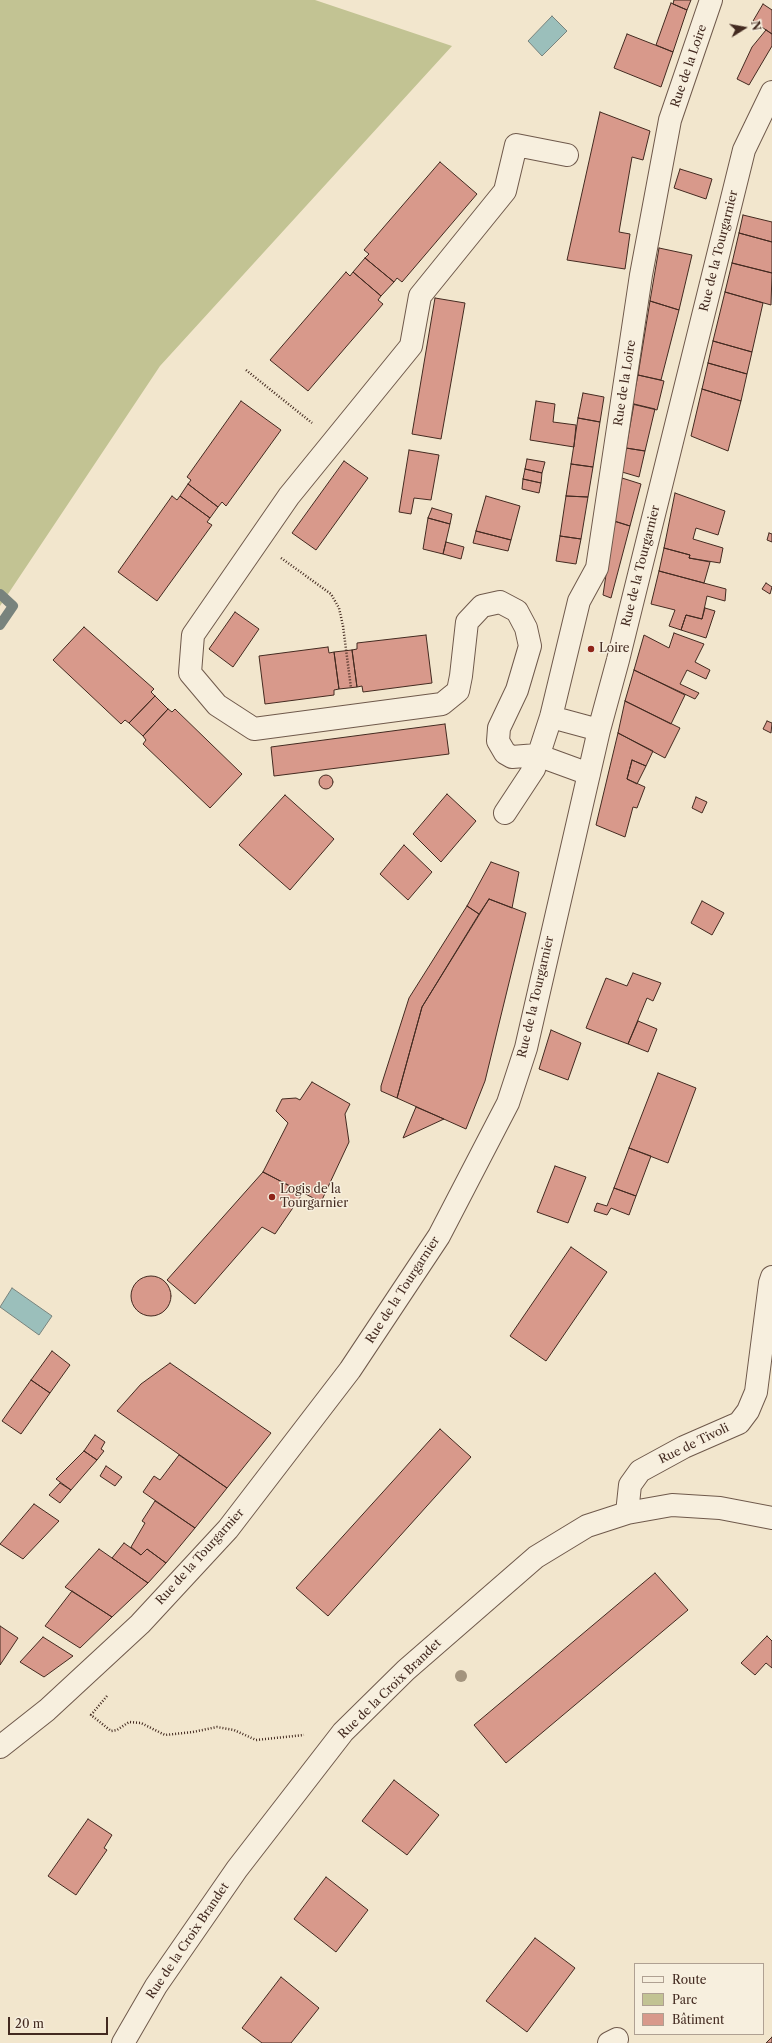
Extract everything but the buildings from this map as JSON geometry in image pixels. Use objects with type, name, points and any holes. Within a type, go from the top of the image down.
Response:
[{"type":"street","name":"Rue de la Loire","points":[[505,813],[534,768],[537,755],[551,717],[579,601],[597,568],[641,275],[670,120],[712,0]]},
{"type":"street","name":"Rue de la Tourgarnier","points":[[0,1747],[47,1710],[140,1624],[228,1529],[350,1370],[439,1236],[508,1103],[526,1048],[599,730],[618,660],[744,150],[772,92]]},
{"type":"street","points":[[567,155],[516,145],[505,190],[420,296],[411,346],[289,496],[193,635],[190,673],[217,705],[254,729],[442,704],[458,691],[462,676],[467,622],[482,606],[500,602],[517,611],[526,628],[530,646],[517,690],[499,728],[498,741],[505,753],[512,757],[537,755],[589,774]]},
{"type":"street","points":[[551,717],[599,730]]},
{"type":"street","name":"Rue de Tivoli","points":[[627,1512],[630,1485],[640,1471],[684,1447],[739,1423],[748,1411],[756,1392],[772,1277]]},
{"type":"street","name":"Rue de la Croix Brandet","points":[[123,2043],[156,1986],[237,1869],[343,1732],[406,1670],[536,1557],[587,1526],[627,1512],[680,1506],[720,1508],[772,1518]]},
{"type":"path","points":[[246,370],[334,441]]},
{"type":"path","points":[[258,541],[331,594],[339,608],[343,626],[354,716]]},
{"type":"path","points":[[111,1692],[91,1715],[111,1731],[117,1730],[129,1722],[141,1723],[165,1735],[193,1732],[217,1727],[234,1730],[256,1740],[343,1732]]},
{"type":"green space","points":[[0,0],[315,0],[452,46],[160,366],[0,606]]},
{"type":"water","points":[[552,16],[567,31],[542,56],[528,41]]},
{"type":"water","points":[[12,1288],[52,1316],[39,1335],[0,1307]]},
{"type":"waterway","points":[[0,594],[13,606],[0,625]]},
{"type":"place","name":"Loire","points":[[591,649]]},
{"type":"place","name":"Logis de la Tourgarnier","points":[[272,1197]]}]
